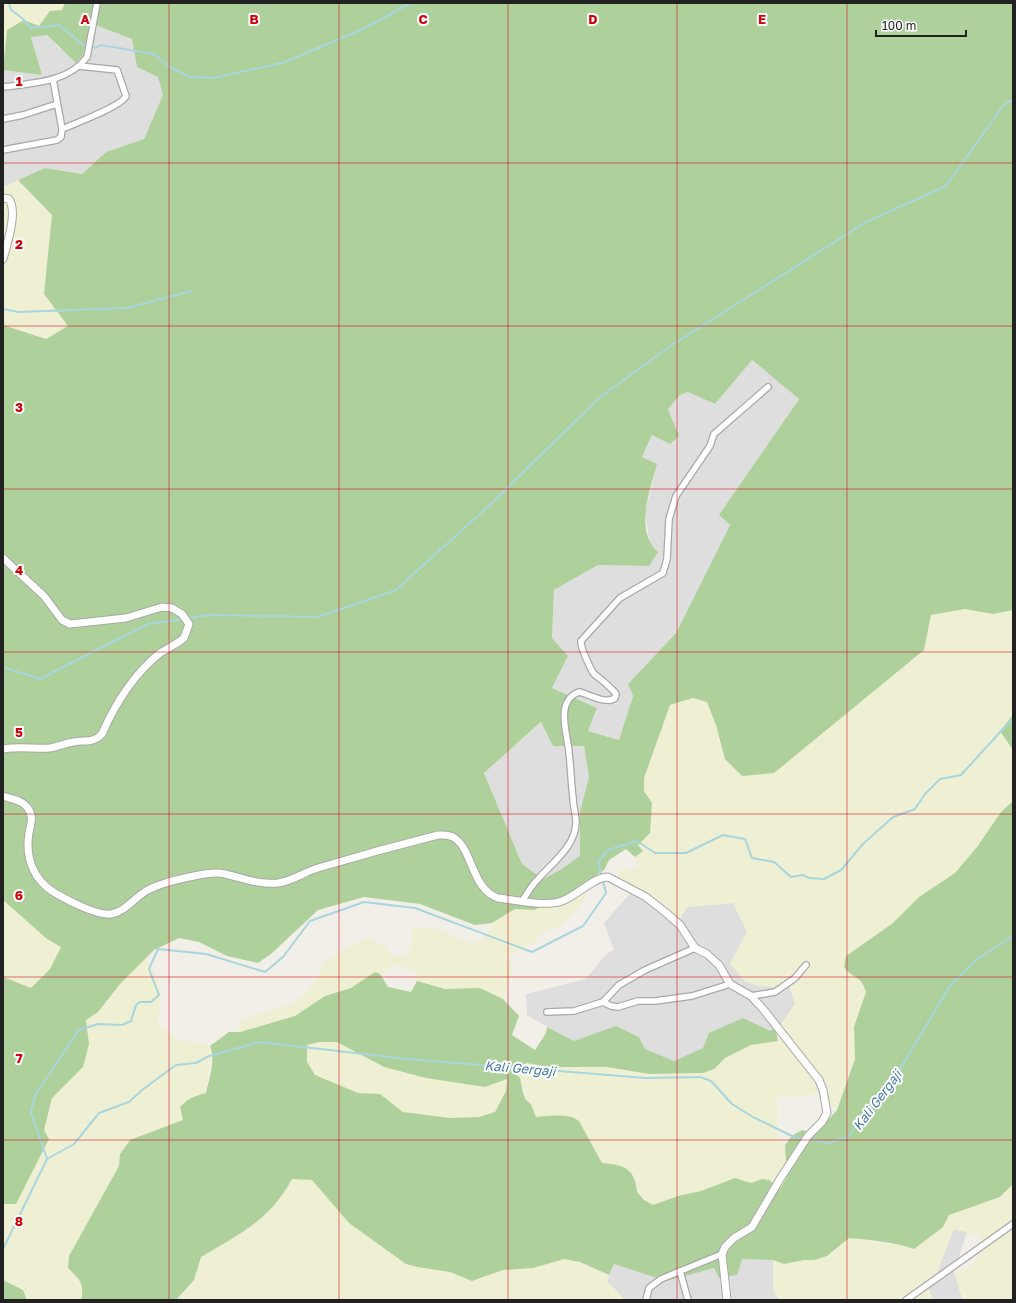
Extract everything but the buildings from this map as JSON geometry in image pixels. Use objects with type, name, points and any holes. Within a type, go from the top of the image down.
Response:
[{"type":"street","points":[[3,87],[53,79],[79,66],[87,57],[97,3]]},
{"type":"street","points":[[62,129],[123,101],[126,96],[117,70],[79,66]]},
{"type":"street","points":[[3,150],[57,140],[61,137],[62,129],[53,79]]},
{"type":"street","points":[[3,119],[23,115],[57,104]]},
{"type":"street","points":[[3,198],[10,199],[12,209],[11,227],[3,259]]},
{"type":"street","points":[[522,901],[532,885],[559,858],[575,832],[576,821],[572,796],[570,753],[564,728],[567,705],[573,695],[579,692],[604,700],[615,698],[616,694],[602,678],[593,673],[582,651],[581,641],[620,598],[663,573],[667,559],[669,519],[676,496],[710,446],[714,434],[768,387]]},
{"type":"street","points":[[3,558],[44,596],[62,620],[70,624],[126,618],[162,607],[172,608],[182,614],[188,624],[187,632],[184,638],[166,649],[150,662],[119,699],[102,734],[98,738],[91,741],[72,742],[59,747],[40,748],[25,746],[3,749]]},
{"type":"street","points":[[3,796],[20,801],[27,807],[32,816],[29,839],[29,858],[30,865],[39,879],[53,892],[68,900],[110,914],[122,910],[146,891],[190,877],[224,874],[251,882],[280,883],[317,869],[383,848],[438,835],[454,837],[461,845],[483,888],[491,895],[522,901],[553,903],[562,901],[602,878],[615,880],[646,897],[680,925],[695,948],[706,954],[719,965],[730,984],[751,996],[763,1009],[808,1065],[819,1080],[823,1090],[827,1113],[822,1122],[808,1136],[805,1143],[780,1179],[752,1228],[734,1238],[722,1254],[727,1300]]},
{"type":"street","points":[[547,1012],[574,1011],[603,1002],[619,985],[645,970],[695,948]]},
{"type":"street","points":[[751,996],[775,992],[795,978],[806,965]]},
{"type":"street","points":[[603,1002],[611,1006],[618,1007],[638,1001],[655,1001],[692,996],[730,984]]},
{"type":"street","points":[[906,1300],[1013,1224]]},
{"type":"street","points":[[646,1300],[647,1292],[654,1283],[722,1254]]},
{"type":"street","points":[[680,1272],[688,1300]]},
{"type":"shaded area","points":[[89,23],[132,39],[137,67],[158,77],[164,95],[144,139],[106,152],[82,174],[45,168],[3,187],[3,70],[42,75],[31,36],[47,35],[60,49],[83,55]]},
{"type":"shaded area","points":[[751,360],[799,398],[720,515],[730,525],[676,633],[628,684],[633,696],[619,740],[588,731],[597,708],[552,688],[568,656],[552,638],[554,590],[598,565],[649,566],[650,544],[645,513],[657,464],[642,457],[652,435],[670,443],[679,436],[668,409],[680,395],[688,392],[715,404]]},
{"type":"shaded area","points":[[542,722],[553,746],[584,746],[589,777],[580,812],[580,856],[560,870],[543,879],[522,864],[484,773]]},
{"type":"shaded area","points":[[635,888],[687,907],[733,903],[747,931],[790,981],[789,986],[795,1004],[780,1026],[770,1031],[703,1048],[674,1061],[645,1049],[639,1037],[616,1026],[574,1042],[527,1015],[526,994],[586,979],[606,954],[614,950],[604,923]]},
{"type":"shaded area","points":[[953,1229],[967,1232],[954,1272],[962,1298],[966,1300],[934,1300],[924,1282],[936,1275]]},
{"type":"shaded area","points":[[742,1259],[773,1260],[773,1289],[781,1300],[625,1300],[607,1281],[614,1264],[666,1281]]},
{"type":"green space","points":[[3,3],[65,3],[62,10],[50,11],[39,26],[5,60],[3,59]]},
{"type":"green space","points":[[65,3],[1013,3],[1013,610],[993,614],[965,609],[931,615],[924,650],[774,773],[742,776],[725,759],[716,725],[707,702],[693,698],[670,705],[644,778],[644,791],[652,803],[650,833],[638,845],[643,851],[635,857],[626,849],[609,860],[604,870],[567,895],[534,910],[515,909],[492,923],[475,925],[420,904],[364,897],[318,910],[271,954],[258,963],[227,956],[199,942],[179,938],[154,950],[120,984],[98,1012],[86,1020],[89,1044],[83,1067],[52,1098],[44,1130],[49,1139],[16,1204],[3,1204],[3,977],[31,988],[50,969],[61,947],[47,939],[3,900],[3,325],[46,339],[68,326],[44,294],[52,215],[18,180],[45,168],[82,174],[106,152],[144,139],[163,95],[158,77],[137,67],[132,39],[90,23],[83,55],[76,63],[47,35],[31,37],[42,75],[3,70],[7,30],[24,20],[39,26],[50,11],[62,10]],"holes":[[[752,360],[799,399],[719,515],[730,525],[676,633],[628,684],[633,696],[619,740],[588,731],[597,708],[552,688],[568,656],[552,638],[554,590],[598,565],[649,566],[658,552],[651,543],[645,522],[648,498],[657,464],[642,457],[652,435],[670,444],[679,436],[668,409],[680,395],[688,392],[715,404]],[[541,722],[553,746],[584,746],[589,777],[580,812],[580,856],[560,870],[543,879],[522,864],[484,773]]]},
{"type":"green space","points":[[18,180],[52,215],[44,294],[68,326],[46,339],[3,325],[3,187]]},
{"type":"green space","points":[[965,609],[993,614],[1013,610],[1013,715],[1000,731],[1013,750],[1013,801],[1001,812],[977,847],[955,873],[919,897],[893,923],[863,943],[857,977],[861,980],[866,992],[854,1027],[855,1059],[837,1110],[816,1093],[801,1097],[777,1096],[778,1134],[785,1145],[787,1158],[787,1177],[780,1189],[769,1180],[762,1179],[751,1183],[741,1180],[729,1180],[701,1191],[678,1196],[653,1205],[648,1203],[637,1192],[637,1181],[630,1171],[620,1166],[602,1163],[579,1121],[575,1118],[536,1117],[531,1104],[526,1100],[523,1087],[515,1073],[526,1063],[550,1067],[607,1067],[649,1074],[703,1073],[714,1069],[725,1058],[751,1045],[778,1041],[775,1028],[780,1026],[795,1004],[790,981],[774,987],[758,986],[745,981],[730,964],[747,931],[733,903],[687,907],[679,921],[617,879],[620,870],[635,870],[639,866],[635,857],[643,851],[638,845],[652,803],[644,791],[644,778],[670,705],[693,698],[707,702],[716,725],[725,759],[742,776],[924,650],[931,615]]},
{"type":"green space","points":[[1013,715],[1013,750],[1000,731]]},
{"type":"green space","points":[[1013,801],[1013,1184],[1000,1197],[949,1215],[943,1227],[914,1249],[890,1243],[849,1238],[827,1256],[814,1260],[804,1260],[784,1264],[773,1260],[742,1259],[737,1275],[719,1278],[714,1268],[666,1281],[614,1264],[609,1275],[580,1262],[564,1259],[533,1268],[503,1270],[472,1281],[450,1272],[406,1264],[349,1223],[312,1180],[292,1179],[274,1205],[264,1216],[229,1241],[201,1257],[194,1280],[176,1300],[81,1300],[82,1285],[78,1278],[68,1268],[69,1256],[119,1166],[120,1154],[130,1140],[183,1120],[180,1107],[186,1101],[206,1093],[212,1063],[212,1051],[210,1046],[229,1032],[240,1032],[295,1016],[325,996],[351,988],[375,972],[380,974],[388,987],[411,992],[417,981],[445,989],[480,988],[503,999],[519,1016],[512,1035],[535,1050],[546,1033],[547,1027],[574,1041],[616,1026],[639,1037],[645,1049],[674,1061],[703,1048],[709,1033],[743,1018],[770,1031],[775,1028],[778,1041],[751,1045],[725,1058],[714,1069],[703,1073],[649,1074],[607,1067],[550,1067],[526,1063],[515,1073],[520,1078],[523,1093],[526,1100],[531,1104],[536,1117],[564,1116],[575,1118],[579,1121],[602,1163],[616,1165],[627,1169],[634,1178],[637,1192],[644,1200],[653,1205],[678,1196],[701,1191],[735,1178],[751,1183],[762,1179],[769,1180],[780,1189],[787,1177],[785,1145],[792,1136],[802,1130],[817,1133],[837,1110],[855,1059],[854,1027],[866,992],[862,982],[844,967],[846,956],[893,923],[919,897],[955,873],[977,847],[1001,812]],"holes":[[[319,1042],[337,1042],[384,1067],[426,1078],[485,1087],[507,1079],[506,1091],[495,1112],[479,1117],[450,1118],[403,1112],[380,1094],[358,1093],[315,1075],[307,1062],[307,1045]]]},
{"type":"green space","points":[[580,894],[585,896],[581,905],[561,926],[543,932],[534,943],[510,954],[512,971],[503,999],[480,988],[445,989],[417,981],[416,972],[395,964],[382,974],[375,972],[351,988],[325,996],[296,1016],[240,1032],[237,1022],[294,1003],[309,990],[326,961],[359,941],[369,938],[383,944],[393,957],[410,955],[413,927],[436,929],[469,943],[484,940],[492,923],[515,909],[534,910],[567,895]]},
{"type":"green space","points":[[3,900],[47,939],[61,947],[50,969],[31,988],[3,977]]},
{"type":"green space","points":[[144,959],[153,968],[159,984],[161,1002],[157,1022],[178,1040],[202,1043],[210,1046],[212,1051],[206,1093],[195,1096],[183,1120],[130,1140],[120,1154],[119,1166],[84,1232],[77,1240],[68,1268],[79,1280],[84,1289],[81,1300],[27,1300],[23,1290],[3,1280],[3,1205],[16,1204],[49,1139],[44,1130],[52,1098],[83,1067],[89,1044],[86,1020],[98,1012],[120,984]]},
{"type":"green space","points":[[337,1042],[384,1067],[426,1078],[485,1087],[507,1078],[506,1091],[495,1112],[479,1117],[450,1118],[403,1112],[380,1094],[358,1093],[315,1075],[307,1062],[307,1044]]},
{"type":"green space","points":[[292,1179],[312,1179],[349,1223],[406,1264],[450,1272],[472,1281],[503,1270],[533,1268],[558,1259],[574,1260],[609,1275],[607,1281],[625,1300],[176,1300],[194,1280],[201,1257],[250,1228],[267,1214],[282,1197]]},
{"type":"green space","points":[[1013,1184],[1013,1300],[966,1300],[962,1298],[954,1272],[970,1267],[984,1249],[978,1235],[954,1229],[936,1275],[925,1282],[934,1300],[781,1300],[776,1296],[773,1289],[773,1260],[784,1264],[804,1260],[814,1260],[827,1256],[849,1238],[887,1244],[898,1244],[914,1249],[943,1227],[949,1215],[1000,1197]]},
{"type":"green space","points":[[3,1280],[23,1290],[27,1300],[3,1300]]},
{"type":"waterway","points":[[9,3],[11,10],[22,18],[31,28],[59,25],[83,45],[96,48],[101,45],[154,54],[170,67],[189,77],[213,78],[282,63],[361,30],[411,3]]},
{"type":"waterway","points":[[187,618],[209,615],[318,617],[396,590],[494,501],[600,397],[672,345],[866,222],[946,186],[1005,103],[1013,100]]},
{"type":"waterway","points":[[3,309],[19,312],[127,308],[191,291]]},
{"type":"waterway","points":[[3,667],[40,679],[148,624],[183,619]]},
{"type":"waterway","points":[[47,1159],[31,1112],[35,1095],[79,1030],[98,1024],[122,1025],[131,1021],[136,1005],[140,1002],[151,1002],[159,995],[149,969],[158,949],[206,954],[265,972],[283,957],[310,921],[364,902],[415,908],[532,952],[583,926],[606,893],[598,861],[608,850],[637,841],[655,853],[686,853],[723,835],[745,839],[752,858],[774,862],[791,877],[803,875],[809,878],[824,879],[841,870],[863,844],[893,817],[915,809],[925,794],[940,779],[961,775],[1013,718]]},
{"type":"waterway","name":"Kali Gergaji","points":[[808,1139],[828,1143],[848,1137],[874,1101],[900,1069],[950,986],[976,960],[1013,936]]},
{"type":"waterway","name":"Kali Gergaji","points":[[3,1249],[47,1159],[74,1144],[99,1113],[129,1102],[142,1090],[176,1065],[196,1063],[209,1056],[260,1042],[407,1059],[646,1078],[700,1077],[711,1081],[732,1104],[753,1117],[794,1137],[804,1139]]}]
